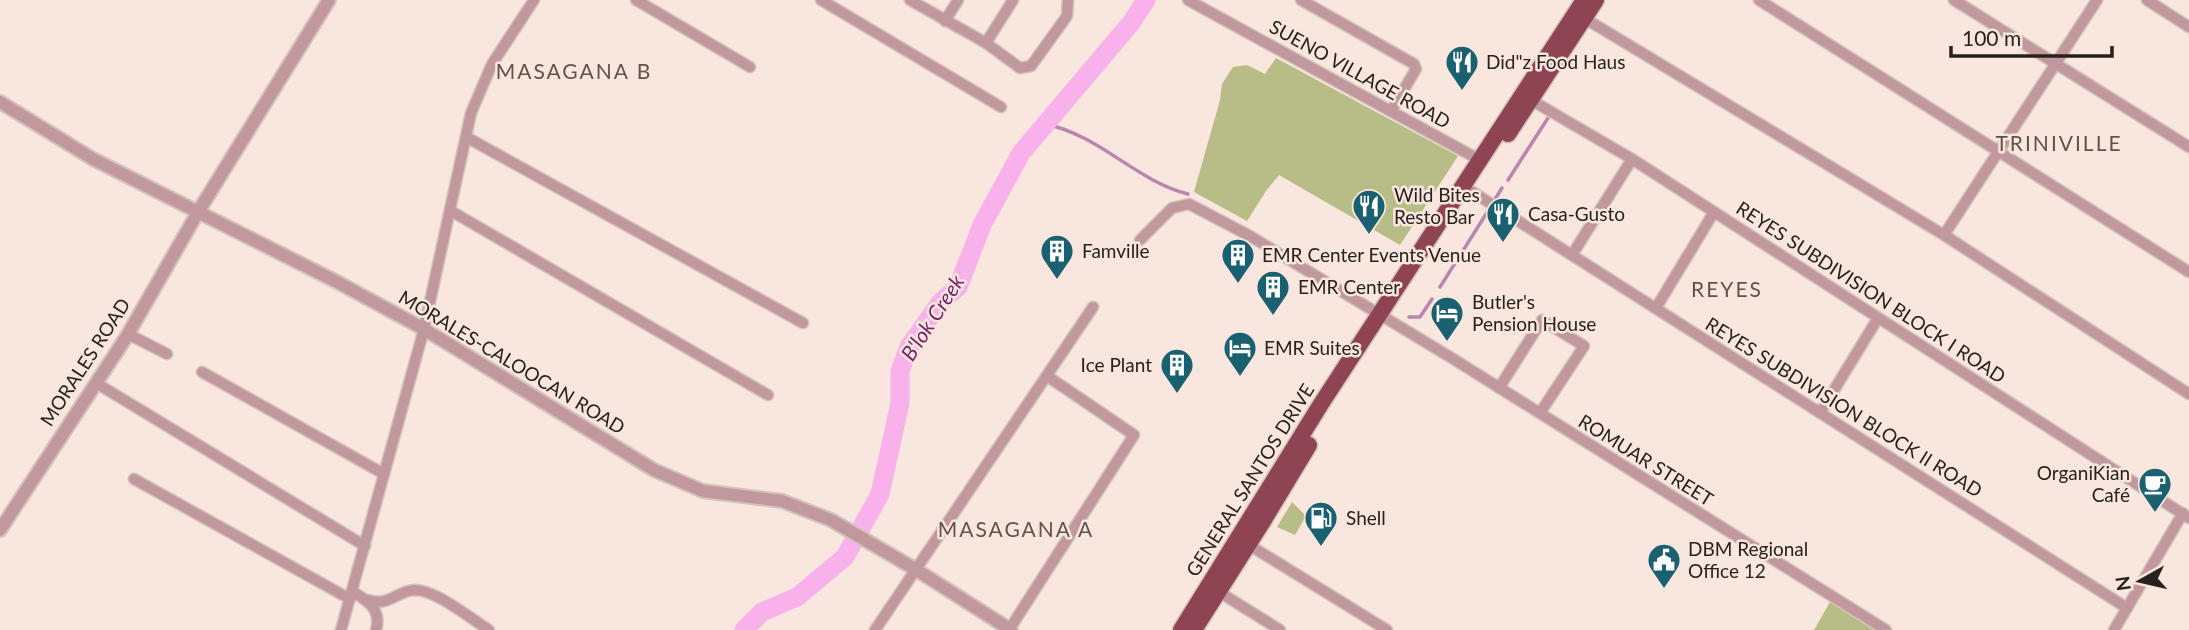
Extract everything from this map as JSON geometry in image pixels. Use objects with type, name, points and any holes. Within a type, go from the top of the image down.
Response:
[{"type":"highway","name":"GENERAL SANTOS DRIVE","points":[[1194,630],[1214,589],[1478,159],[1584,0]]},
{"type":"highway","name":"GENERAL SANTOS DRIVE","points":[[1181,630],[1249,545],[1383,317],[1471,191],[1596,0]]},
{"type":"street","name":"MORALES ROAD","points":[[0,530],[128,334],[198,212],[329,0]]},
{"type":"street","points":[[341,630],[424,329],[471,113],[492,64],[534,0]]},
{"type":"street","points":[[636,0],[750,67]]},
{"type":"street","points":[[821,0],[835,3],[1001,107]]},
{"type":"street","points":[[910,0],[986,43],[1020,68],[1031,66],[1068,16],[1068,0]]},
{"type":"street","points":[[944,21],[958,0]]},
{"type":"street","points":[[986,43],[1013,0]]},
{"type":"street","name":"SUENO VILLAGE ROAD","points":[[1188,0],[1205,4],[1478,159]]},
{"type":"street","points":[[1301,0],[1414,64],[1416,69],[1391,111]]},
{"type":"street","points":[[1759,0],[2189,272]]},
{"type":"street","points":[[1954,0],[2189,148]]},
{"type":"street","points":[[1944,235],[2097,0]]},
{"type":"street","points":[[2147,0],[2189,27]]},
{"type":"street","points":[[1584,18],[1944,235],[2189,394]]},
{"type":"street","name":"REYES SUBDIVISION BLOCK I ROAD","points":[[1531,100],[1632,159],[2186,516]]},
{"type":"street","name":"MORALES-CALOOCAN ROAD","points":[[0,102],[93,159],[424,329],[627,455],[680,483],[703,491],[782,501],[807,509],[871,542],[1010,630]]},
{"type":"street","points":[[466,137],[803,323]]},
{"type":"street","points":[[1572,255],[1632,159]]},
{"type":"street","name":"REYES SUBDIVISION BLOCK II ROAD","points":[[1471,191],[2127,608]]},
{"type":"street","name":"ROMUAR STREET","points":[[1140,240],[1172,208],[1189,204],[1250,236],[1383,317],[1886,630]]},
{"type":"street","points":[[451,211],[768,395]]},
{"type":"street","points":[[1656,309],[1714,212]]},
{"type":"street","points":[[875,630],[1093,307]]},
{"type":"street","points":[[1820,413],[1878,318]]},
{"type":"street","points":[[1499,388],[1542,320],[1584,346],[1540,413]]},
{"type":"street","points":[[128,334],[167,354]]},
{"type":"street","points":[[202,372],[384,474]]},
{"type":"street","points":[[1010,630],[1135,435],[1047,376]]},
{"type":"street","points":[[96,383],[365,546]]},
{"type":"street","points":[[134,479],[351,595],[381,604],[409,591],[427,592],[489,630]]},
{"type":"street","points":[[2114,630],[2186,516]]},
{"type":"street","points":[[1249,545],[1387,630]]},
{"type":"street","points":[[1214,589],[1280,630]]},
{"type":"street","points":[[368,600],[378,615],[376,630]]},
{"type":"green space","points":[[1276,58],[1458,156],[1400,245],[1279,175],[1247,221],[1194,192],[1222,84],[1233,67],[1247,65],[1265,74]]},
{"type":"green space","points":[[1292,502],[1306,516],[1295,535],[1277,527]]},
{"type":"green space","points":[[1830,602],[1874,630],[1814,630]]},
{"type":"waterway","name":"B'lok Creek","points":[[744,630],[762,612],[797,597],[845,557],[880,494],[900,403],[900,371],[909,347],[940,303],[958,287],[982,225],[1021,153],[1131,23],[1146,0]]},
{"type":"waterway","points":[[1508,180],[1548,118]]},
{"type":"waterway","points":[[1045,124],[1083,138],[1151,179],[1188,194]]},
{"type":"waterway","points":[[1495,199],[1502,188]]},
{"type":"waterway","points":[[1440,287],[1488,211]]},
{"type":"waterway","points":[[1409,317],[1420,317],[1432,299]]},
{"type":"place","name":"Did\"z Food Haus","points":[[1462,92]]},
{"type":"place","name":"Wild Bites Resto Bar","points":[[1369,236]]},
{"type":"place","name":"Casa-Gusto","points":[[1503,244]]},
{"type":"place","name":"Famville","points":[[1057,281]]},
{"type":"place","name":"EMR Center Events Venue","points":[[1238,285]]},
{"type":"place","name":"EMR Center","points":[[1273,317]]},
{"type":"place","name":"Butler's Pension House","points":[[1447,343]]},
{"type":"place","name":"EMR Suites","points":[[1240,378]]},
{"type":"place","name":"Ice Plant","points":[[1177,395]]},
{"type":"place","name":"OrganiKian Café","points":[[2155,514]]},
{"type":"place","name":"Shell","points":[[1321,548]]},
{"type":"place","name":"DBM Regional Office 12","points":[[1664,590]]},
{"type":"district","name":"MASAGANA B","points":[[574,72]]},
{"type":"district","name":"TRINIVILLE","points":[[2059,144]]},
{"type":"district","name":"REYES","points":[[1727,290]]},
{"type":"district","name":"MASAGANA A","points":[[1016,530]]}]
